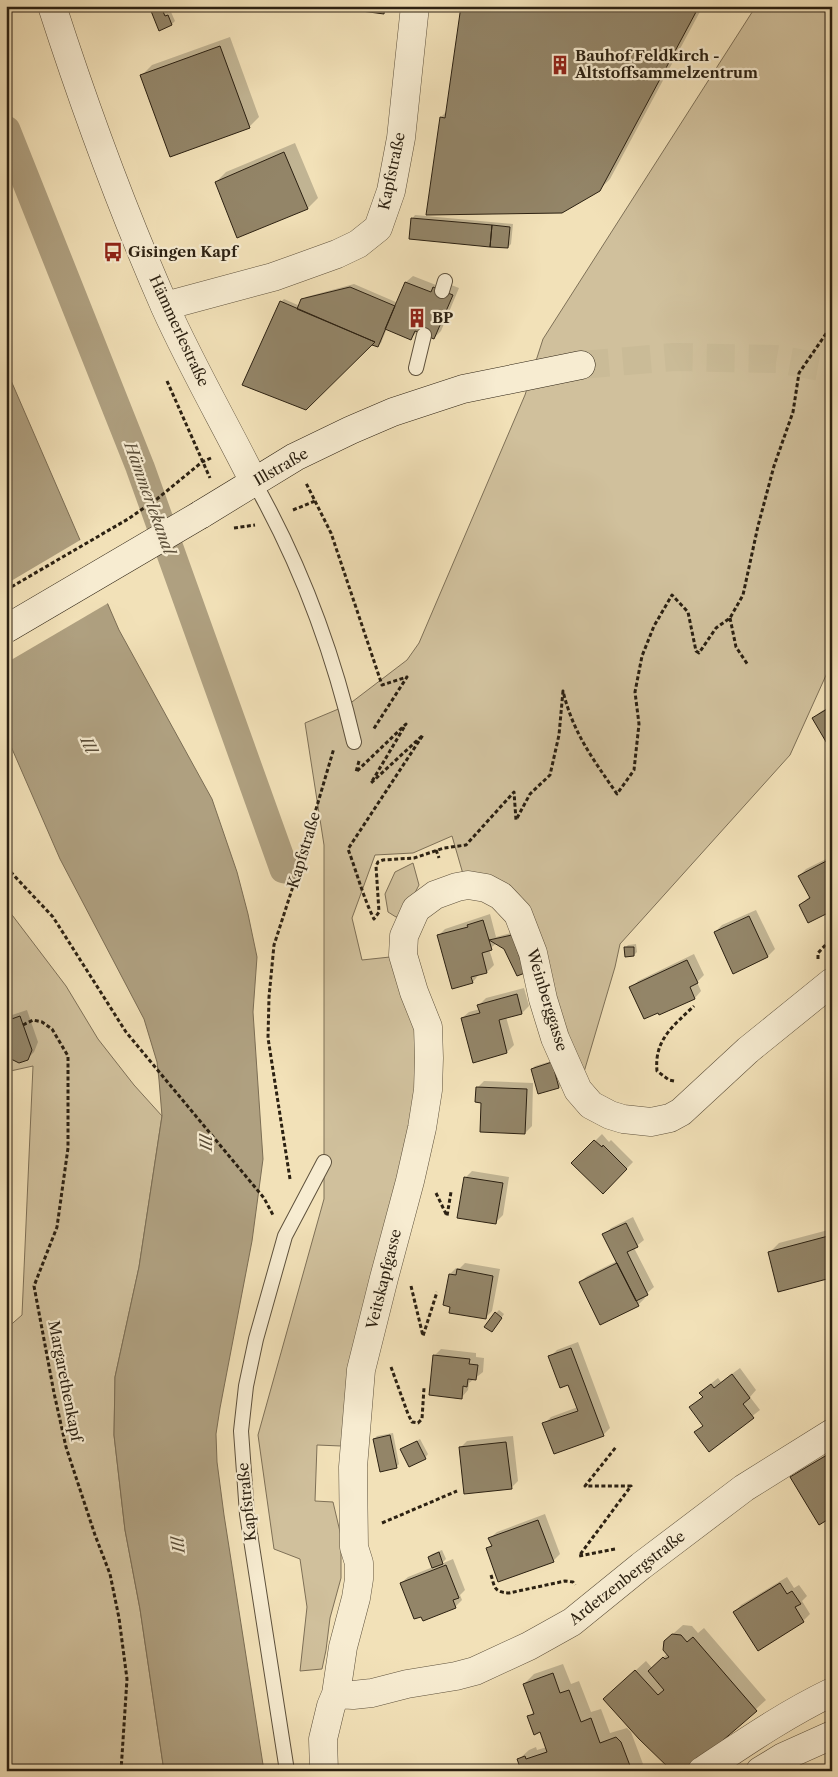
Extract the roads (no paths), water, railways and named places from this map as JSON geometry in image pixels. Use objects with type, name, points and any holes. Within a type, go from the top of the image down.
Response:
[{"type":"street","name":"Hämmerlestraße","points":[[52,6],[79,89],[165,306],[184,347],[254,482]]},
{"type":"street","name":"Kapfstraße","points":[[165,306],[273,277],[337,254],[358,244],[378,228],[391,191],[399,146],[414,6]]},
{"type":"street","name":"Illstraße","points":[[6,630],[294,457],[351,430],[393,412],[463,389],[581,364]]},
{"type":"street","name":"Weinberggasse","points":[[450,890],[468,886],[486,888],[501,896],[518,914],[533,953],[543,999],[555,1038],[578,1090],[591,1105],[623,1120],[651,1122],[670,1118],[681,1112],[748,1050],[827,972]]},
{"type":"street","name":"Veitskapfgasse","points":[[336,1694],[343,1647],[356,1598],[359,1578],[354,1547],[353,1467],[361,1370],[410,1181],[428,1090],[430,1058],[428,1027],[414,992],[403,955],[404,936],[416,909],[435,895],[450,890]]},
{"type":"street","name":"Ardetzenbergstraße","points":[[336,1694],[372,1693],[407,1684],[456,1676],[475,1671],[529,1646],[572,1622],[744,1488],[832,1433]]},
{"type":"street","points":[[702,1771],[788,1715],[832,1692]]},
{"type":"street","points":[[324,1771],[323,1738],[336,1694]]},
{"type":"street","points":[[760,1771],[783,1757],[832,1736]]},
{"type":"lane","points":[[416,368],[424,335]]},
{"type":"lane","points":[[254,482],[284,538],[323,636],[358,747]]},
{"type":"lane","name":"Kapfstraße","points":[[286,1771],[247,1514],[241,1431],[246,1386],[256,1340],[285,1236],[324,1162]]},
{"type":"water","name":"Ill","points":[[6,369],[119,630],[212,799],[237,872],[257,957],[253,1012],[263,1159],[252,1241],[216,1434],[217,1462],[224,1515],[264,1771],[164,1771],[140,1609],[125,1530],[114,1435],[115,1377],[139,1267],[162,1116],[157,1062],[144,1019],[60,859],[6,735]]},
{"type":"waterway","name":"Hämmerlekanal","points":[[6,130],[140,467],[284,869]]},
{"type":"tunnel","points":[[581,365],[674,357],[776,359],[832,369]]},
{"type":"place","name":"Bauhof Feldkirch - Altstoffsammelzentrum","points":[[560,65]]},
{"type":"place","name":"Gisingen Kapf","points":[[113,252]]},
{"type":"place","name":"BP","points":[[417,318]]}]
